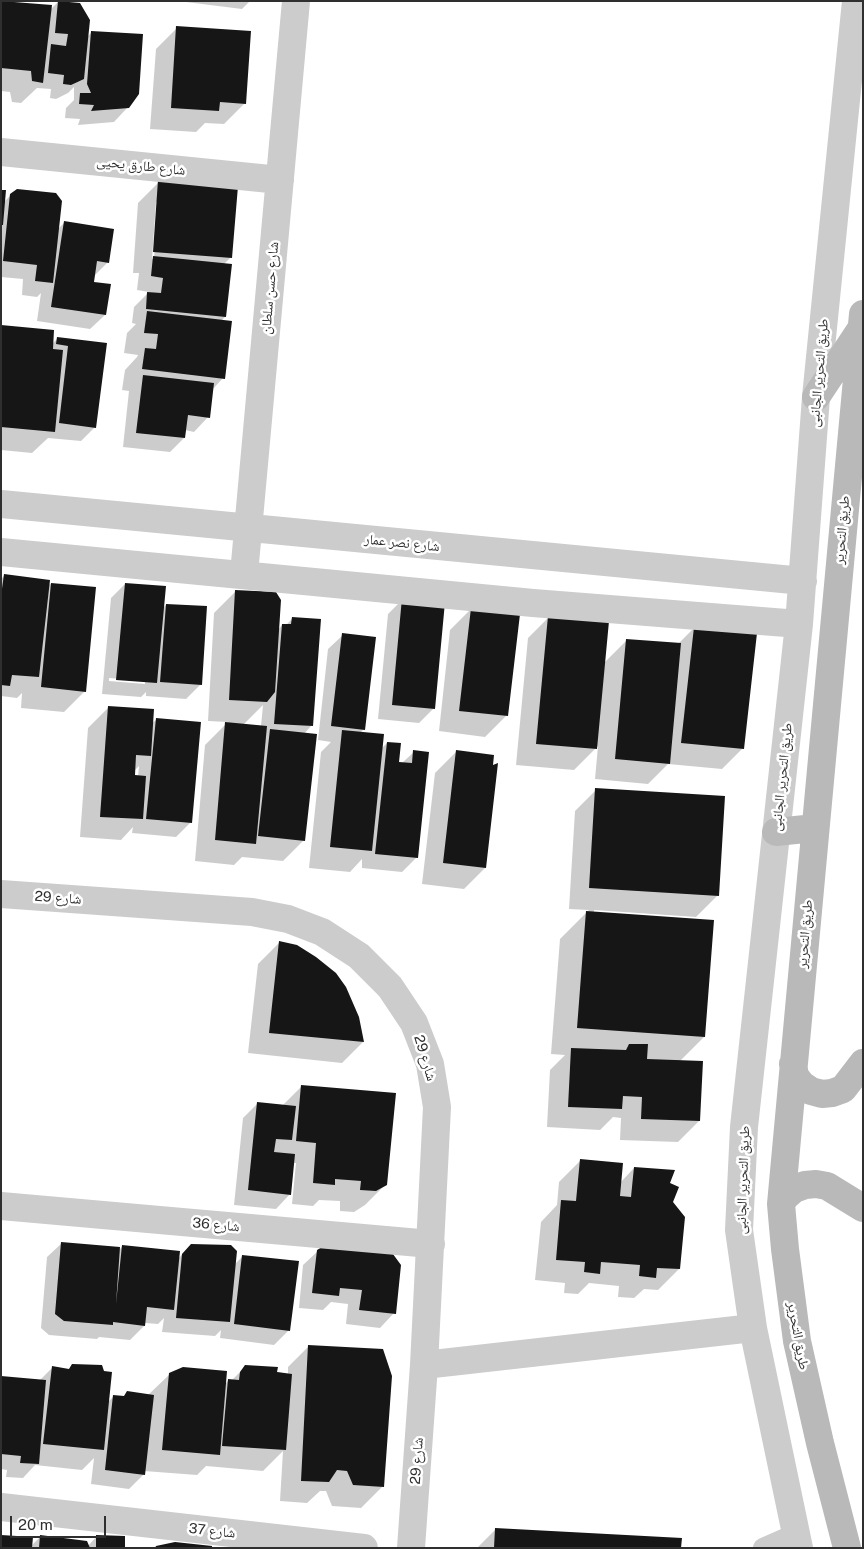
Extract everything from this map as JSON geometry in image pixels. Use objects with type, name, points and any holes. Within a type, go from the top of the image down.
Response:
[{"type":"street","name":"شارع حسن سلطان","points":[[244,574],[296,1]]},
{"type":"street","name":"طريق التحرير الجانبى","points":[[797,1541],[753,1328],[739,1230],[744,1127],[799,624],[816,397],[856,1]]},
{"type":"street","name":"شارع طارق يحيى","points":[[1,152],[280,180]]},
{"type":"street","points":[[816,397],[862,322]]},
{"type":"street","name":"طريق التحرير","points":[[848,1548],[820,1443],[797,1341],[781,1204],[862,322]]},
{"type":"street","name":"شارع نصر عمار","points":[[1,504],[803,581]]},
{"type":"street","points":[[1,552],[244,574],[534,604],[799,624]]},
{"type":"street","points":[[776,832],[815,828]]},
{"type":"street","name":"شارع 29","points":[[1,894],[252,912],[288,919],[322,932],[359,956],[390,987],[414,1023],[430,1064],[437,1107],[424,1364],[411,1548]]},
{"type":"street","points":[[793,1064],[795,1076],[802,1085],[811,1091],[822,1094],[843,1089],[863,1063]]},
{"type":"street","points":[[781,1204],[785,1197],[794,1189],[816,1184],[827,1186],[863,1208]]},
{"type":"street","name":"شارع 36","points":[[1,1206],[431,1244]]},
{"type":"street","points":[[424,1364],[753,1328]]},
{"type":"street","name":"شارع 37","points":[[1,1507],[364,1548]]},
{"type":"lane","points":[[763,1548],[797,1541]]},
{"type":"building","points":[[1,1],[52,5],[43,83],[32,81],[31,71],[1,68]]},
{"type":"building","points":[[58,1],[80,3],[90,20],[84,79],[71,85],[63,84],[64,75],[48,73],[51,44],[66,46],[68,34],[55,33]]},
{"type":"building","points":[[176,26],[251,31],[246,104],[220,102],[219,111],[171,108]]},
{"type":"building","points":[[91,31],[143,34],[139,94],[129,108],[91,111],[94,105],[79,104],[80,93],[91,93],[87,84]]},
{"type":"building","points":[[158,180],[238,186],[232,258],[153,252]]},
{"type":"building","points":[[17,189],[56,193],[62,201],[53,283],[35,281],[37,265],[3,261],[10,194]]},
{"type":"building","points":[[1,190],[6,190],[3,225],[1,225]]},
{"type":"building","points":[[64,221],[114,229],[109,263],[97,261],[94,282],[111,284],[106,315],[51,307]]},
{"type":"building","points":[[153,256],[232,264],[226,317],[146,309],[147,292],[161,293],[163,278],[151,276]]},
{"type":"building","points":[[147,311],[232,321],[225,379],[142,369],[145,348],[156,349],[158,334],[144,333]]},
{"type":"building","points":[[1,325],[54,330],[53,349],[63,350],[55,432],[1,427]]},
{"type":"building","points":[[57,337],[107,343],[96,428],[59,423],[68,346],[56,344]]},
{"type":"building","points":[[143,375],[214,383],[210,418],[188,415],[185,438],[136,433]]},
{"type":"building","points":[[4,574],[50,580],[39,677],[12,675],[10,686],[1,685],[1,596]]},
{"type":"building","points":[[51,583],[96,587],[86,692],[41,687]]},
{"type":"building","points":[[125,583],[166,586],[157,683],[116,680]]},
{"type":"building","points":[[235,590],[276,592],[281,600],[275,692],[267,702],[229,700]]},
{"type":"building","points":[[402,598],[445,602],[435,709],[392,705]]},
{"type":"building","points":[[166,604],[207,606],[202,685],[160,682]]},
{"type":"building","points":[[471,608],[520,614],[508,716],[459,711]]},
{"type":"building","points":[[548,616],[609,621],[597,749],[536,744]]},
{"type":"building","points":[[292,617],[321,619],[313,726],[274,724],[282,624],[291,624]]},
{"type":"building","points":[[694,627],[757,633],[744,749],[681,743]]},
{"type":"building","points":[[342,633],[376,637],[365,730],[331,726]]},
{"type":"building","points":[[626,639],[681,643],[670,764],[615,759]]},
{"type":"building","points":[[108,706],[154,709],[151,756],[136,755],[135,775],[146,776],[143,819],[100,817]]},
{"type":"building","points":[[156,718],[201,722],[192,823],[146,819]]},
{"type":"building","points":[[225,722],[267,726],[256,844],[215,840]]},
{"type":"building","points":[[270,729],[317,734],[305,841],[258,836]]},
{"type":"building","points":[[342,730],[384,734],[372,851],[330,847]]},
{"type":"building","points":[[387,742],[401,743],[399,762],[412,763],[413,750],[429,752],[418,858],[375,854]]},
{"type":"building","points":[[456,750],[494,755],[493,765],[498,763],[486,868],[443,863]]},
{"type":"building","points":[[595,788],[725,796],[719,896],[589,888]]},
{"type":"building","points":[[586,911],[714,920],[705,1037],[577,1028]]},
{"type":"building","points":[[279,941],[297,945],[336,973],[346,987],[359,1017],[364,1042],[269,1033]]},
{"type":"building","points":[[629,1044],[648,1044],[647,1059],[703,1061],[700,1121],[641,1119],[642,1097],[623,1096],[622,1109],[568,1107],[571,1048],[626,1050]]},
{"type":"building","points":[[301,1085],[396,1093],[387,1185],[376,1191],[360,1190],[361,1181],[335,1179],[335,1185],[313,1183],[316,1143],[296,1141]]},
{"type":"building","points":[[257,1102],[296,1106],[292,1140],[276,1139],[274,1152],[295,1154],[291,1195],[248,1190]]},
{"type":"building","points":[[580,1159],[623,1163],[620,1196],[631,1197],[634,1167],[675,1170],[670,1183],[679,1187],[673,1202],[685,1217],[680,1269],[657,1268],[656,1278],[639,1276],[640,1265],[601,1262],[600,1274],[584,1272],[585,1262],[556,1260],[561,1200],[576,1201]]},
{"type":"building","points":[[61,1242],[120,1247],[116,1304],[122,1245],[180,1251],[174,1310],[147,1307],[145,1326],[113,1322],[113,1325],[64,1321],[55,1314]]},
{"type":"building","points":[[329,1243],[390,1250],[401,1265],[396,1314],[359,1310],[362,1290],[340,1288],[339,1296],[312,1293],[317,1250]]},
{"type":"building","points":[[191,1244],[231,1245],[237,1251],[230,1322],[176,1318],[182,1254]]},
{"type":"building","points":[[242,1255],[299,1261],[290,1331],[234,1324]]},
{"type":"building","points":[[308,1345],[383,1349],[392,1376],[384,1487],[353,1485],[347,1471],[337,1470],[329,1482],[301,1481]]},
{"type":"building","points":[[72,1364],[102,1365],[104,1371],[112,1372],[104,1450],[43,1444],[52,1366],[69,1369]]},
{"type":"building","points":[[245,1365],[278,1367],[277,1372],[292,1374],[286,1450],[222,1446],[228,1379],[239,1380],[240,1372]]},
{"type":"building","points":[[183,1367],[227,1371],[220,1455],[162,1450],[169,1373]]},
{"type":"building","points":[[1,1376],[46,1380],[39,1464],[20,1463],[21,1456],[1,1454]]},
{"type":"building","points":[[127,1391],[154,1395],[145,1475],[105,1470],[113,1395],[124,1396]]},
{"type":"building","points":[[495,1528],[682,1538],[681,1548],[494,1548]]},
{"type":"building","points":[[1,1535],[33,1537],[32,1548],[1,1548]]},
{"type":"building","points":[[40,1535],[87,1541],[90,1548],[39,1548]]},
{"type":"building","points":[[96,1535],[125,1536],[125,1548],[96,1548]]},
{"type":"building","points":[[175,1542],[212,1546],[212,1548],[155,1548],[156,1546]]}]
